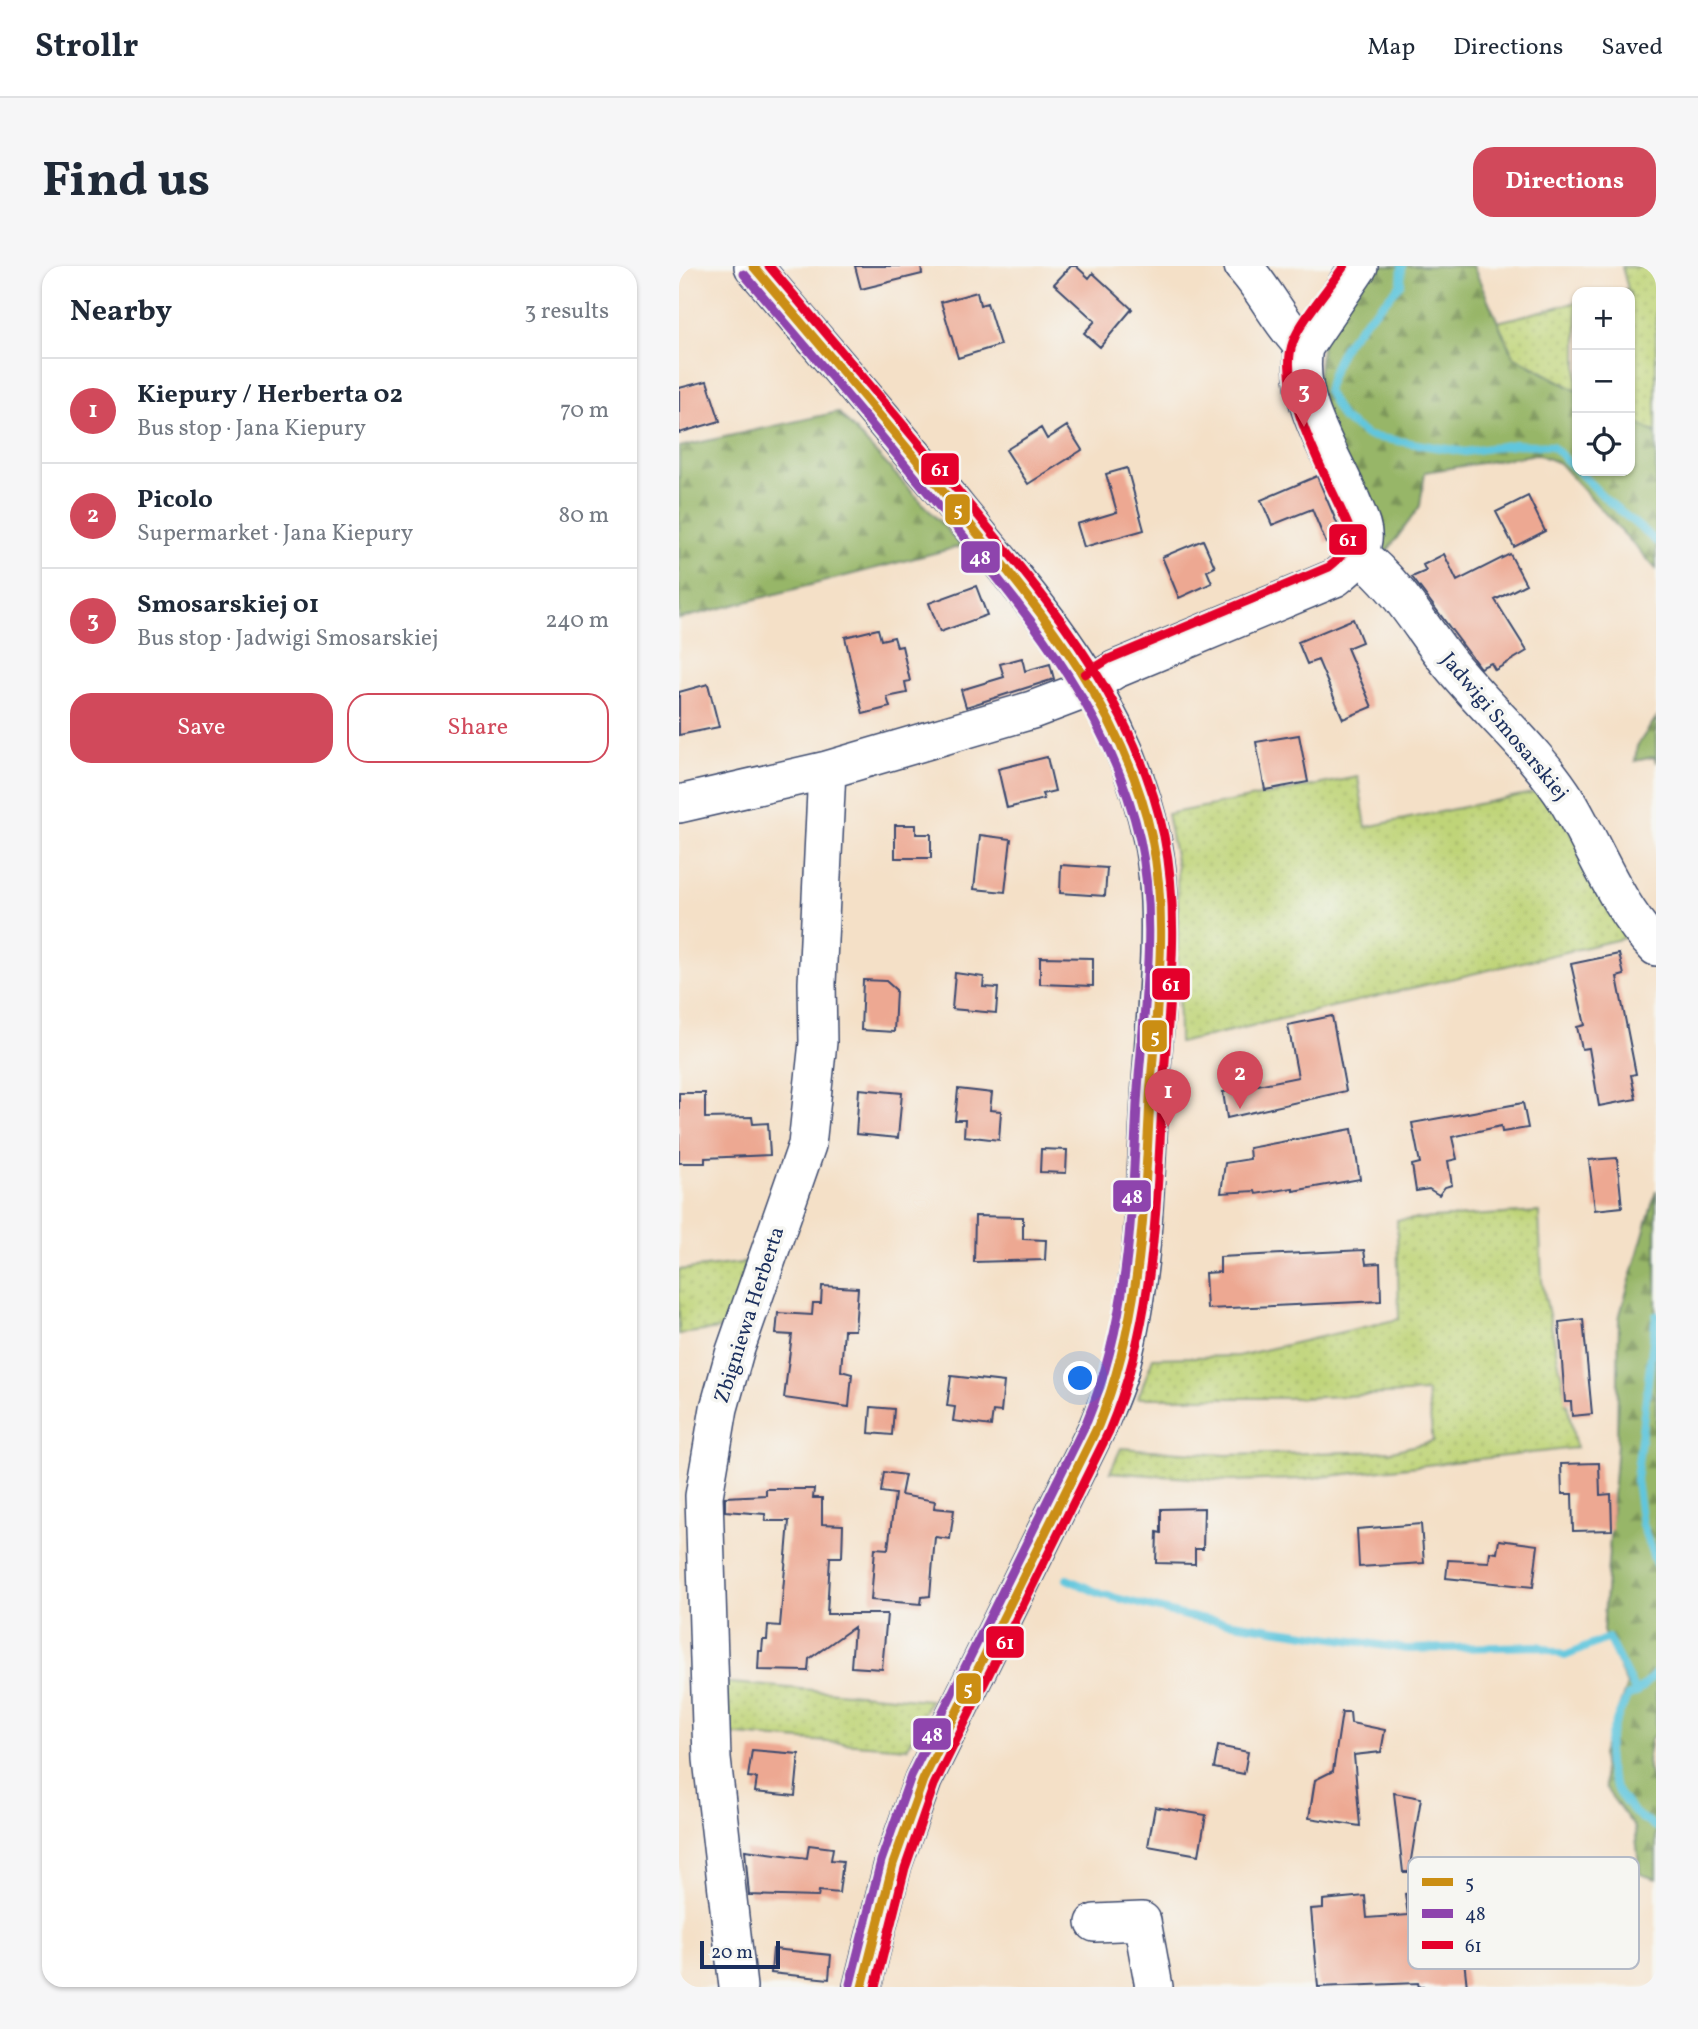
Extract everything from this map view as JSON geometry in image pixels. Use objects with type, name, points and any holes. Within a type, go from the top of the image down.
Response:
[{"type":"street","points":[[753,266],[1071,650],[1092,684],[1129,760],[1156,861],[1158,896],[1153,1039],[1136,1292],[1120,1369],[1098,1426],[950,1722],[908,1816],[862,1987]]},
{"type":"street","points":[[1243,266],[1275,306],[1290,332],[1304,346]]},
{"type":"street","points":[[679,804],[827,770],[1012,717],[1077,693],[1114,670],[1335,578],[1348,568],[1359,555],[1364,538],[1360,522],[1309,405],[1302,379],[1304,346],[1359,266]]},
{"type":"street","name":"Jadwigi Smosarskiej","points":[[1359,555],[1376,567],[1451,665],[1515,736],[1566,799],[1633,918],[1656,947]]},
{"type":"street","name":"Zbigniewa Herberta","points":[[738,1987],[712,1759],[704,1496],[719,1408],[735,1351],[807,1145],[818,1042],[817,983],[827,770]]},
{"type":"street","points":[[1095,1923],[1142,1922],[1154,1987]]},
{"type":"green space","points":[[1367,266],[1473,266],[1513,356],[1572,388],[1572,476],[1635,476],[1635,422],[1656,433],[1656,569],[1559,463],[1537,454],[1425,472],[1420,506],[1383,557],[1315,399],[1323,337]]},
{"type":"green space","points":[[1656,266],[1656,433],[1635,422],[1635,287],[1627,287],[1622,267]]},
{"type":"green space","points":[[1572,303],[1572,388],[1513,356],[1498,322]]},
{"type":"green space","points":[[838,412],[962,546],[679,619],[679,447]]},
{"type":"green space","points":[[1656,718],[1656,763],[1654,757],[1635,761],[1637,746]]},
{"type":"green space","points":[[1358,777],[1366,827],[1546,790],[1633,936],[1179,1043],[1177,866],[1167,814]]},
{"type":"green space","points":[[1656,1191],[1656,1732],[1651,1739],[1647,1762],[1656,1798],[1656,1879],[1640,1874],[1635,1828],[1605,1788],[1602,1754],[1627,1685],[1603,1631],[1617,1442],[1619,1318]]},
{"type":"green space","points":[[1539,1212],[1542,1281],[1576,1448],[1303,1479],[1230,1481],[1110,1472],[1121,1448],[1226,1455],[1392,1451],[1433,1441],[1427,1392],[1301,1398],[1138,1398],[1153,1358],[1238,1356],[1399,1319],[1397,1220]]},
{"type":"green space","points":[[759,1261],[735,1327],[679,1334],[679,1270]]},
{"type":"green space","points":[[720,1682],[930,1700],[907,1748],[725,1734]]},
{"type":"building","points":[[855,266],[921,266],[922,274],[861,289]]},
{"type":"building","points":[[1071,266],[1076,266],[1089,278],[1093,273],[1132,309],[1100,347],[1084,333],[1095,321],[1054,284]]},
{"type":"building","points":[[977,292],[980,305],[987,303],[1000,345],[958,358],[941,302]]},
{"type":"building","points":[[707,381],[720,421],[679,433],[679,388]]},
{"type":"building","points":[[1067,426],[1082,450],[1028,484],[1006,450],[1041,428],[1047,439]]},
{"type":"building","points":[[1127,468],[1144,530],[1084,547],[1077,524],[1117,512],[1106,474]]},
{"type":"building","points":[[1317,476],[1342,535],[1326,543],[1312,509],[1272,525],[1261,500]]},
{"type":"building","points":[[1528,496],[1545,531],[1514,547],[1496,512]]},
{"type":"building","points":[[1203,540],[1215,567],[1207,571],[1212,583],[1179,598],[1162,557]]},
{"type":"building","points":[[1444,554],[1457,581],[1510,554],[1526,584],[1495,600],[1527,651],[1495,670],[1491,663],[1480,668],[1412,577],[1426,571],[1423,565]]},
{"type":"building","points":[[976,586],[987,615],[940,632],[929,603]]},
{"type":"building","points":[[1353,619],[1362,642],[1347,648],[1372,707],[1343,719],[1318,660],[1307,664],[1298,642]]},
{"type":"building","points":[[878,629],[881,640],[894,637],[897,647],[902,646],[910,681],[905,682],[907,693],[887,697],[890,707],[863,714],[845,637]]},
{"type":"building","points":[[1022,658],[1025,671],[1050,664],[1054,679],[966,707],[961,690],[1004,677],[1000,664]]},
{"type":"building","points":[[708,684],[719,727],[679,735],[679,692]]},
{"type":"building","points":[[1299,735],[1308,782],[1265,790],[1256,742]]},
{"type":"building","points":[[1047,757],[1055,791],[1042,794],[1044,799],[1007,808],[998,769]]},
{"type":"building","points":[[895,825],[916,825],[916,834],[931,834],[931,858],[895,858]]},
{"type":"building","points":[[980,835],[1011,839],[1005,892],[974,889]]},
{"type":"building","points":[[1061,865],[1107,868],[1105,896],[1060,893]]},
{"type":"building","points":[[1619,954],[1624,975],[1617,977],[1636,1074],[1631,1075],[1636,1099],[1599,1106],[1589,1048],[1582,1049],[1577,1027],[1585,1025],[1571,964]]},
{"type":"building","points":[[1040,957],[1093,958],[1093,986],[1040,984]]},
{"type":"building","points":[[955,973],[984,977],[983,987],[998,988],[996,1013],[952,1009]]},
{"type":"building","points":[[863,980],[886,981],[896,990],[894,1032],[861,1030]]},
{"type":"building","points":[[1332,1016],[1346,1091],[1227,1118],[1223,1092],[1298,1077],[1288,1025]]},
{"type":"building","points":[[859,1089],[902,1093],[898,1138],[856,1134]]},
{"type":"building","points":[[958,1089],[992,1093],[990,1110],[1001,1111],[999,1140],[964,1136],[965,1120],[955,1120]]},
{"type":"building","points":[[679,1093],[705,1093],[705,1118],[752,1117],[753,1124],[768,1123],[770,1155],[705,1158],[705,1163],[679,1163]]},
{"type":"building","points":[[1523,1103],[1528,1128],[1502,1132],[1501,1126],[1452,1137],[1457,1159],[1448,1161],[1452,1185],[1445,1187],[1439,1195],[1429,1189],[1416,1191],[1412,1165],[1420,1163],[1412,1123]]},
{"type":"building","points":[[1352,1129],[1360,1179],[1293,1191],[1293,1188],[1256,1194],[1255,1191],[1221,1193],[1225,1163],[1250,1159],[1249,1148]]},
{"type":"building","points":[[1041,1149],[1067,1150],[1066,1173],[1040,1172]]},
{"type":"building","points":[[1617,1158],[1622,1207],[1595,1210],[1589,1160]]},
{"type":"building","points":[[975,1216],[1023,1217],[1023,1239],[1046,1240],[1045,1260],[974,1262]]},
{"type":"building","points":[[1364,1250],[1366,1264],[1380,1263],[1381,1301],[1207,1309],[1205,1273],[1220,1272],[1220,1257]]},
{"type":"building","points":[[822,1286],[858,1288],[855,1330],[844,1330],[841,1371],[852,1374],[849,1407],[784,1398],[792,1335],[776,1334],[778,1313],[812,1315],[813,1303],[821,1303]]},
{"type":"building","points":[[1583,1319],[1592,1414],[1572,1416],[1571,1402],[1565,1402],[1559,1322]]},
{"type":"building","points":[[951,1376],[1004,1382],[1001,1412],[993,1411],[991,1426],[953,1421],[955,1407],[947,1406]]},
{"type":"building","points":[[871,1407],[894,1409],[892,1435],[869,1433]]},
{"type":"building","points":[[1599,1463],[1600,1495],[1611,1494],[1612,1530],[1573,1531],[1572,1494],[1562,1494],[1561,1464]]},
{"type":"building","points":[[884,1472],[905,1475],[901,1495],[935,1501],[934,1508],[954,1510],[950,1539],[935,1537],[930,1596],[922,1597],[921,1604],[871,1600],[875,1548],[888,1549],[895,1494],[881,1492]]},
{"type":"building","points":[[766,1489],[814,1489],[813,1498],[822,1498],[822,1524],[843,1525],[842,1557],[830,1557],[827,1614],[887,1614],[882,1669],[851,1667],[854,1627],[809,1659],[808,1671],[758,1670],[759,1651],[762,1651],[763,1640],[767,1640],[768,1625],[780,1626],[789,1521],[766,1521],[765,1514],[725,1511],[725,1497],[766,1495]]},
{"type":"building","points":[[1204,1508],[1203,1549],[1195,1549],[1195,1564],[1156,1563],[1157,1532],[1161,1533],[1161,1509]]},
{"type":"building","points":[[1421,1524],[1424,1563],[1359,1567],[1357,1529]]},
{"type":"building","points":[[1499,1540],[1538,1545],[1533,1587],[1446,1578],[1448,1560],[1489,1562],[1490,1552],[1497,1553]]},
{"type":"building","points":[[1342,1712],[1350,1712],[1351,1723],[1385,1730],[1381,1752],[1354,1755],[1360,1826],[1309,1818],[1315,1780],[1333,1771]]},
{"type":"building","points":[[1218,1746],[1248,1752],[1244,1774],[1214,1768]]},
{"type":"building","points":[[752,1750],[799,1754],[795,1796],[755,1792],[757,1778],[748,1777]]},
{"type":"building","points":[[1394,1793],[1421,1798],[1411,1857],[1408,1857],[1408,1872],[1403,1872]]},
{"type":"building","points":[[1155,1807],[1206,1815],[1199,1855],[1148,1846]]},
{"type":"building","points":[[809,1845],[833,1848],[831,1860],[843,1861],[839,1893],[819,1891],[818,1897],[749,1895],[745,1850],[807,1858]]},
{"type":"building","points":[[1405,1894],[1408,1894],[1408,1915]]},
{"type":"building","points":[[1365,1896],[1367,1918],[1408,1915],[1408,1969],[1465,1969],[1467,1987],[1419,1987],[1418,1983],[1318,1987],[1311,1909],[1323,1908],[1323,1900]]},
{"type":"building","points":[[773,1949],[831,1955],[829,1979],[771,1973]]},
{"type":"waterway","points":[[1402,266],[1401,284],[1356,331],[1332,372],[1327,391],[1342,418],[1368,436],[1465,452],[1514,444],[1552,446],[1607,500],[1656,541]]},
{"type":"waterway","points":[[1656,1316],[1636,1480],[1642,1524],[1656,1564]]},
{"type":"waterway","points":[[1067,1579],[1101,1594],[1186,1616],[1407,1649],[1539,1646],[1565,1656],[1608,1638],[1636,1693]]},
{"type":"waterway","points":[[1656,1673],[1636,1693],[1627,1697],[1612,1731],[1608,1756],[1613,1781],[1626,1803],[1635,1813],[1656,1827]]},
{"type":"transit line","name":"5","points":[[753,266],[1020,586],[1076,664],[1122,747],[1139,792],[1152,839],[1160,904],[1160,969],[1138,1265],[1132,1306],[1112,1386],[1098,1426],[923,1780],[893,1864],[862,1987]]},
{"type":"transit line","name":"61","points":[[769,266],[1029,578],[1086,657],[1133,742],[1151,788],[1164,836],[1172,903],[1172,970],[1154,1229],[1144,1311],[1135,1351],[1109,1431],[934,1785],[905,1868],[875,1987]]},
{"type":"transit line","name":"61","points":[[1085,674],[1109,659],[1329,567],[1339,559],[1347,544],[1348,525],[1307,435],[1291,384],[1289,361],[1297,333],[1344,266]]},
{"type":"transit line","name":"48","points":[[744,274],[977,553],[1063,667],[1088,707],[1127,793],[1140,840],[1148,905],[1149,939],[1130,1225],[1112,1344],[1087,1421],[911,1776],[881,1861],[850,1984]]},
{"type":"place","name":"Smosarskiej 01","points":[[1304,427]]},
{"type":"place","name":"Picolo","points":[[1240,1109]]},
{"type":"place","name":"Kiepury / Herberta 02","points":[[1168,1127]]}]
